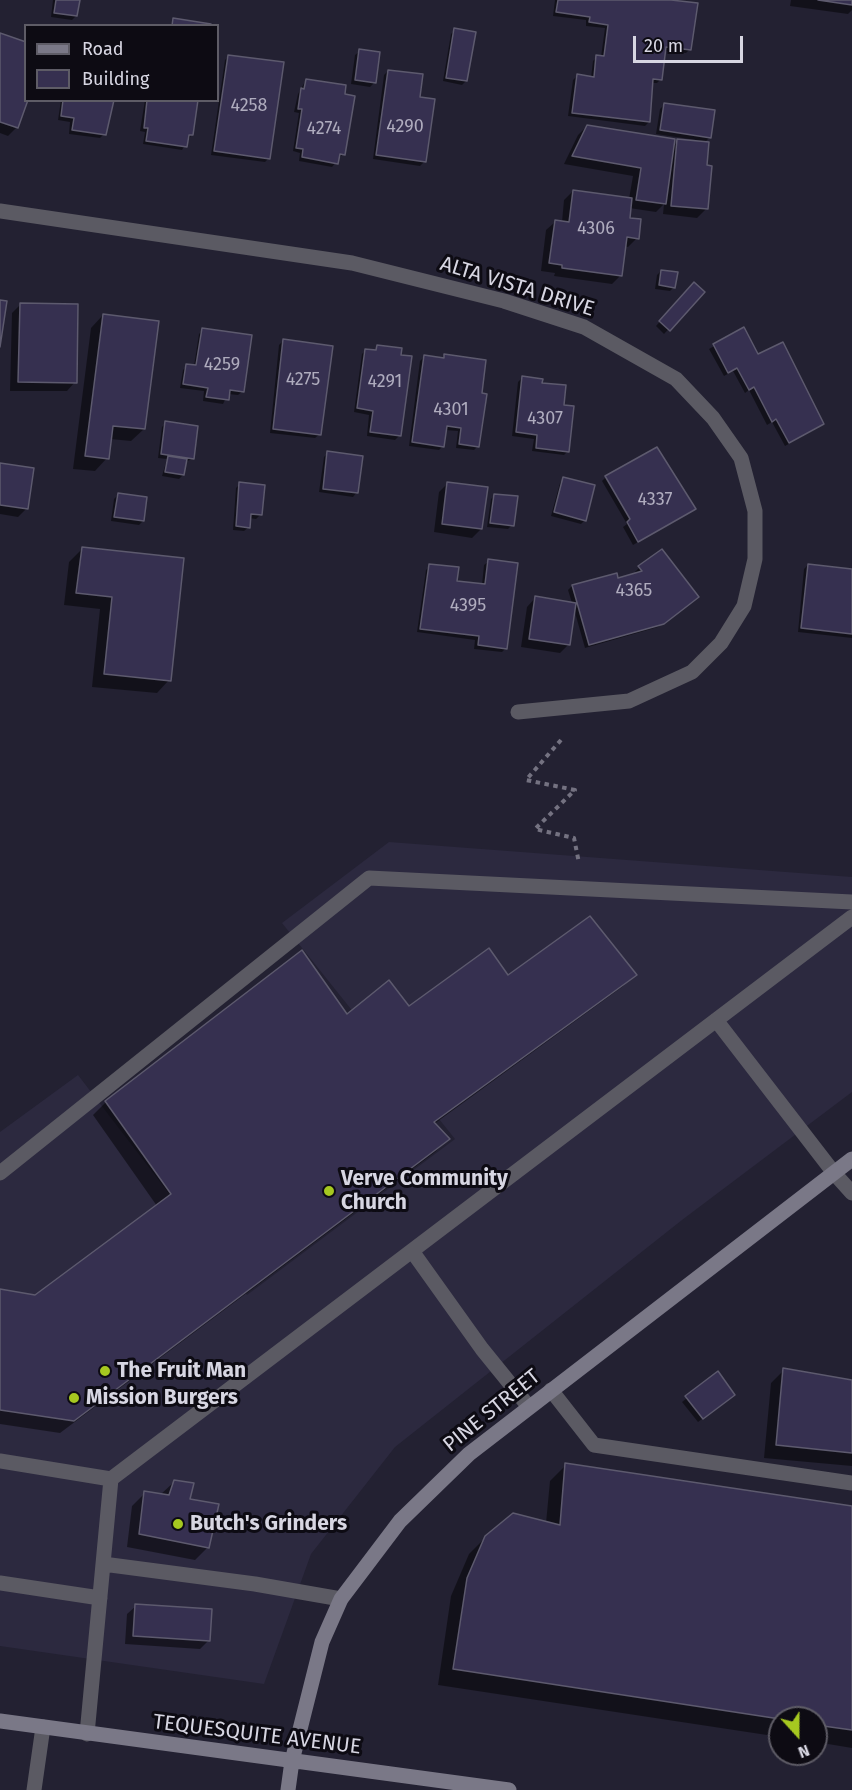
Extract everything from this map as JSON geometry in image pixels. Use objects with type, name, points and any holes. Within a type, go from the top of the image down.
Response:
[{"type":"street","name":"ALTA VISTA DRIVE","points":[[0,211],[352,263],[504,301],[584,327],[676,380],[713,418],[741,458],[755,511],[755,559],[744,606],[721,643],[692,672],[661,687],[629,701],[518,712]]},
{"type":"street","points":[[0,1173],[369,878],[852,902]]},
{"type":"street","points":[[0,1461],[111,1479],[852,917]]},
{"type":"street","points":[[716,1020],[852,1193]]},
{"type":"street","name":"PINE STREET","points":[[288,1790],[292,1761],[322,1642],[340,1599],[400,1521],[469,1454],[852,1159]]},
{"type":"street","points":[[412,1251],[482,1349],[529,1407]]},
{"type":"street","points":[[551,1390],[594,1445],[852,1483]]},
{"type":"street","points":[[87,1734],[111,1479]]},
{"type":"street","points":[[103,1564],[264,1585],[340,1599]]},
{"type":"street","points":[[0,1583],[100,1598]]},
{"type":"street","name":"TEQUESQUITE AVENUE","points":[[0,1721],[509,1790]]},
{"type":"street","points":[[34,1790],[43,1727]]},
{"type":"path","points":[[561,740],[526,780],[575,790],[535,829],[574,838],[580,872]]},
{"type":"shaded area","points":[[389,842],[852,877],[852,1092],[682,1220],[395,1447],[311,1554],[264,1684],[0,1646],[0,1132],[78,1075],[247,1295],[455,1139],[282,923]]},
{"type":"building","points":[[56,0],[80,0],[77,16],[54,13]]},
{"type":"building","points":[[558,0],[671,0],[698,3],[691,50],[666,47],[662,80],[653,79],[650,122],[572,113],[577,74],[594,77],[596,55],[604,56],[608,25],[589,22],[590,17],[556,12]]},
{"type":"building","points":[[818,0],[852,0],[852,5]]},
{"type":"building","points":[[173,18],[211,24],[172,24]]},
{"type":"building","points":[[454,28],[476,32],[467,81],[446,78]]},
{"type":"building","points":[[0,33],[24,41],[24,102],[27,102],[18,128],[0,122]]},
{"type":"building","points":[[359,49],[380,52],[376,83],[355,80]]},
{"type":"building","points":[[228,55],[284,62],[270,159],[214,151]]},
{"type":"building","points":[[388,70],[423,74],[420,97],[435,99],[426,162],[376,155]]},
{"type":"building","points":[[306,79],[346,85],[345,94],[355,96],[345,155],[340,154],[338,164],[302,157],[303,149],[296,148],[302,109],[298,109],[301,88],[304,89]]},
{"type":"building","points":[[63,102],[114,102],[106,135],[72,130],[74,118],[61,116]]},
{"type":"building","points":[[147,102],[198,102],[193,135],[189,135],[187,147],[146,141],[148,128],[144,128]]},
{"type":"building","points":[[664,103],[715,110],[711,138],[660,130]]},
{"type":"building","points":[[587,125],[675,139],[666,204],[636,200],[641,168],[572,156]]},
{"type":"building","points":[[677,139],[709,142],[707,165],[712,166],[708,209],[671,206]]},
{"type":"building","points":[[573,190],[632,198],[630,218],[641,219],[639,239],[627,237],[622,276],[562,268],[562,265],[549,263],[555,220],[569,222]]},
{"type":"building","points":[[661,270],[678,272],[675,288],[659,285]]},
{"type":"building","points":[[694,282],[705,292],[670,331],[659,321]]},
{"type":"building","points":[[0,300],[7,301],[0,347]]},
{"type":"building","points":[[20,303],[78,304],[77,383],[18,382]]},
{"type":"building","points":[[103,314],[159,321],[145,429],[113,426],[109,459],[85,456]]},
{"type":"building","points":[[744,327],[758,354],[783,342],[824,424],[789,443],[776,419],[772,422],[754,387],[749,390],[737,368],[728,373],[713,344]]},
{"type":"building","points":[[202,328],[252,335],[244,392],[230,390],[229,400],[206,397],[208,388],[183,384],[186,364],[196,365]]},
{"type":"building","points":[[283,339],[333,346],[321,435],[273,429]]},
{"type":"building","points":[[377,345],[402,348],[401,355],[412,356],[401,436],[370,432],[373,411],[357,408],[365,349],[376,350]]},
{"type":"building","points":[[444,354],[486,360],[482,393],[487,394],[479,447],[459,444],[461,428],[447,426],[444,447],[412,442],[424,355],[444,358]]},
{"type":"building","points":[[522,376],[543,379],[542,383],[566,385],[564,405],[574,406],[569,452],[536,448],[537,435],[516,432]]},
{"type":"building","points":[[165,421],[198,426],[194,459],[161,454]]},
{"type":"building","points":[[657,447],[696,509],[638,542],[627,522],[630,519],[605,476]]},
{"type":"building","points":[[327,451],[363,456],[358,493],[323,489]]},
{"type":"building","points":[[168,456],[187,459],[184,475],[165,472]]},
{"type":"building","points":[[0,463],[34,468],[28,509],[0,505]]},
{"type":"building","points":[[563,477],[595,485],[586,521],[554,512]]},
{"type":"building","points":[[239,482],[265,485],[262,515],[251,514],[250,528],[236,526]]},
{"type":"building","points":[[447,482],[488,487],[482,529],[442,524]]},
{"type":"building","points":[[118,493],[147,497],[144,521],[114,517]]},
{"type":"building","points":[[494,494],[518,496],[514,526],[490,523]]},
{"type":"building","points":[[82,547],[184,558],[171,681],[104,674],[112,597],[76,593]]},
{"type":"building","points":[[662,549],[699,597],[664,624],[589,645],[572,585],[617,573],[618,578],[642,571],[638,566]]},
{"type":"building","points":[[488,559],[518,563],[507,649],[478,645],[479,636],[420,629],[429,564],[459,567],[457,581],[485,584]]},
{"type":"building","points":[[808,564],[852,569],[852,634],[801,628]]},
{"type":"building","points":[[535,596],[576,603],[570,645],[529,639]]},
{"type":"building","points":[[590,916],[637,975],[434,1122],[450,1139],[74,1421],[0,1410],[0,1289],[35,1295],[171,1194],[105,1101],[302,950],[347,1014],[389,980],[409,1006],[489,948],[508,975]]},
{"type":"building","points":[[783,1368],[852,1380],[852,1453],[776,1445]]},
{"type":"building","points":[[718,1371],[735,1395],[703,1419],[685,1396]]},
{"type":"building","points":[[565,1463],[852,1506],[852,1730],[828,1727],[828,1706],[768,1706],[768,1717],[453,1669],[467,1578],[485,1536],[513,1513],[560,1525]]},
{"type":"building","points":[[174,1480],[194,1483],[190,1499],[219,1504],[209,1548],[139,1534],[144,1491],[169,1495]]},
{"type":"building","points":[[135,1604],[212,1609],[210,1641],[133,1636]]},
{"type":"place","name":"Verve Community Church","points":[[329,1191]]},
{"type":"place","name":"The Fruit Man","points":[[105,1371]]},
{"type":"place","name":"Mission Burgers","points":[[74,1398]]},
{"type":"place","name":"Butch's Grinders","points":[[178,1524]]}]
